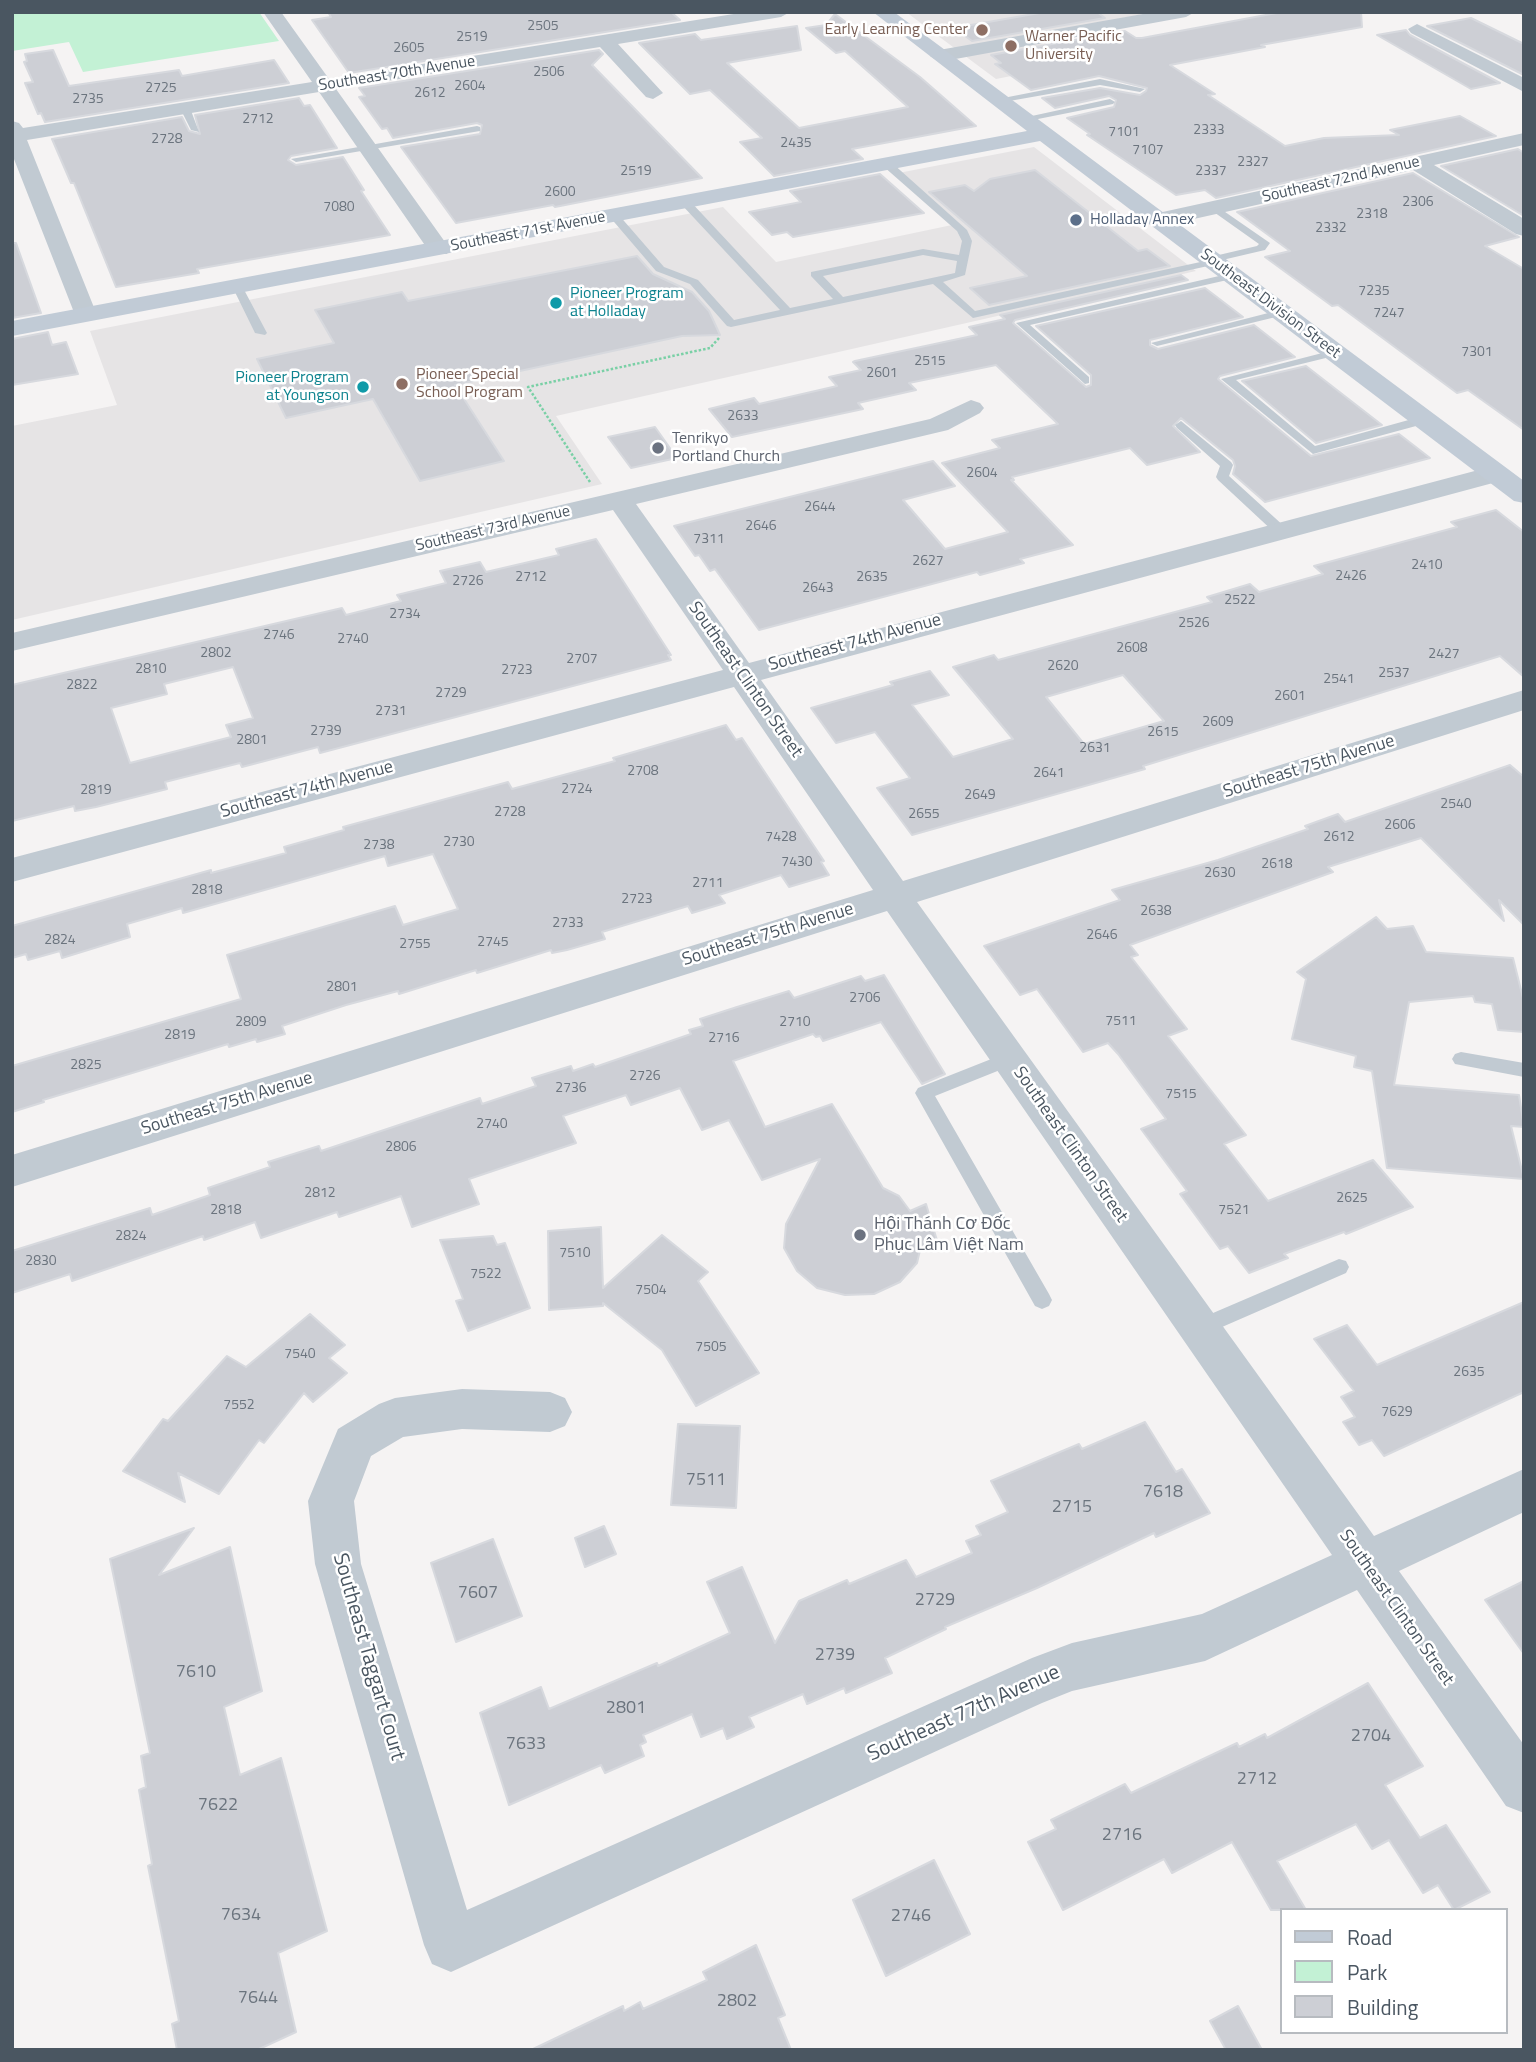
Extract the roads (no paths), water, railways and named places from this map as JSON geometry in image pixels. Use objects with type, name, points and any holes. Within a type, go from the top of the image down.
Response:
[{"type":"main road","name":"Southeast Division Street","points":[[882,12],[1524,495]]},
{"type":"main road","name":"Southeast 71st Avenue","points":[[12,329],[1044,134]]},
{"type":"street","points":[[272,12],[439,248]]},
{"type":"street","name":"Southeast 70th Avenue","points":[[13,133],[781,12]]},
{"type":"street","points":[[939,56],[1186,12]]},
{"type":"street","points":[[1417,29],[1524,86]]},
{"type":"street","points":[[604,40],[653,93]]},
{"type":"street","points":[[13,133],[85,315]]},
{"type":"street","name":"Southeast 72nd Avenue","points":[[1158,220],[1524,139]]},
{"type":"street","points":[[1416,163],[1524,229]]},
{"type":"street","name":"Southeast 73rd Avenue","points":[[12,642],[939,425],[971,408]]},
{"type":"street","name":"Southeast 74th Avenue","points":[[12,870],[741,673],[1495,474]]},
{"type":"street","name":"Southeast Clinton Street","points":[[612,501],[741,673],[1009,1059],[1524,1788]]},
{"type":"street","name":"Southeast 75th Avenue","points":[[12,1171],[1524,700]]},
{"type":"street","name":"Southeast Taggart Court","points":[[451,1945],[338,1564],[331,1501],[354,1443],[396,1418],[462,1409],[550,1412]]},
{"type":"street","name":"Southeast 77th Avenue","points":[[451,1945],[1032,1682],[1072,1667],[1205,1637],[1524,1490]]},
{"type":"lane","points":[[998,100],[1100,82],[1140,89]]},
{"type":"lane","points":[[1023,119],[1110,102]]},
{"type":"lane","points":[[185,108],[196,130]]},
{"type":"lane","points":[[296,159],[477,129]]},
{"type":"lane","points":[[614,215],[660,269],[694,282],[731,324],[960,275],[967,242],[962,230],[887,164]]},
{"type":"lane","points":[[685,202],[788,312]]},
{"type":"lane","points":[[1085,380],[1022,323],[1218,266],[1261,248],[1265,243],[1216,208]]},
{"type":"lane","points":[[841,300],[816,274],[923,252],[963,259]]},
{"type":"lane","points":[[935,280],[973,315],[1218,266]]},
{"type":"lane","points":[[237,286],[261,333]]},
{"type":"lane","points":[[1157,342],[1280,313]]},
{"type":"lane","points":[[1334,353],[1227,379],[1313,450],[1423,420]]},
{"type":"lane","points":[[1181,425],[1227,465],[1222,477],[1281,531]]},
{"type":"lane","points":[[1009,1059],[924,1093],[1042,1300]]},
{"type":"lane","points":[[1461,1059],[1524,1070]]},
{"type":"lane","points":[[1199,1328],[1339,1267]]},
{"type":"place","name":"Early Learning Center","points":[[982,30]]},
{"type":"place","name":"Warner Pacific University","points":[[1011,46]]},
{"type":"place","name":"Holladay Annex","points":[[1076,220]]},
{"type":"place","name":"Pioneer Program at Holladay","points":[[556,303]]},
{"type":"place","name":"Pioneer Special School Program","points":[[402,384]]},
{"type":"place","name":"Pioneer Program at Youngson","points":[[363,387]]},
{"type":"place","name":"Tenrikyo Portland Church","points":[[658,448]]},
{"type":"place","name":"Hội Thánh Cơ Đốc Phục Lâm Việt Nam","points":[[860,1235]]}]
